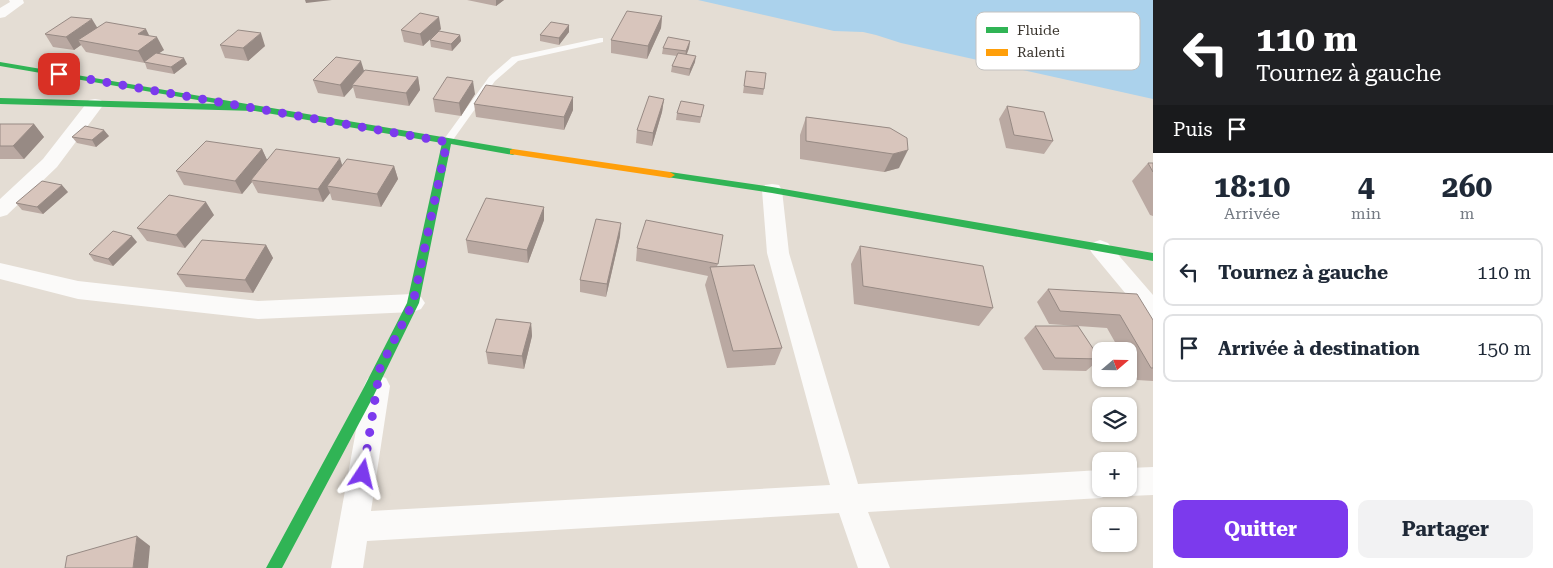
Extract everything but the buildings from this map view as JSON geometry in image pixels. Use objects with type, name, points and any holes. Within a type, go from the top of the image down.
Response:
[{"type":"main road","points":[[0,64],[447,142],[772,190],[1153,257]]},
{"type":"main road","points":[[0,101],[255,108]]},
{"type":"main road","points":[[274,568],[413,303],[447,142]]},
{"type":"street","points":[[0,14],[18,1]]},
{"type":"street","points":[[0,210],[50,162],[95,104]]},
{"type":"street","points":[[772,190],[778,253],[848,498],[874,568]]},
{"type":"street","points":[[1100,248],[1153,311]]},
{"type":"street","points":[[0,271],[78,290],[258,310],[413,303]]},
{"type":"street","points":[[347,568],[380,368]]},
{"type":"street","points":[[1137,481],[1153,480]]},
{"type":"street","points":[[354,526],[1092,484]]},
{"type":"lane","points":[[447,142],[492,79],[515,59],[600,40]]},
{"type":"water","points":[[698,0],[1153,0],[1153,99],[1022,70],[1140,70],[1140,12],[976,12],[976,60],[901,43],[863,32],[834,31]]},
{"type":"traffic: fast","points":[[0,64],[250,107]]},
{"type":"traffic: fast","points":[[0,101],[255,108],[513,152]]},
{"type":"traffic: fast","points":[[274,568],[367,395],[413,303],[447,142]]},
{"type":"traffic: fast","points":[[670,175],[772,190],[1153,257]]},
{"type":"traffic: slow","points":[[513,152],[670,175]]},
{"type":"route","points":[[59,74],[447,142],[413,303],[380,368],[363,474]]}]
